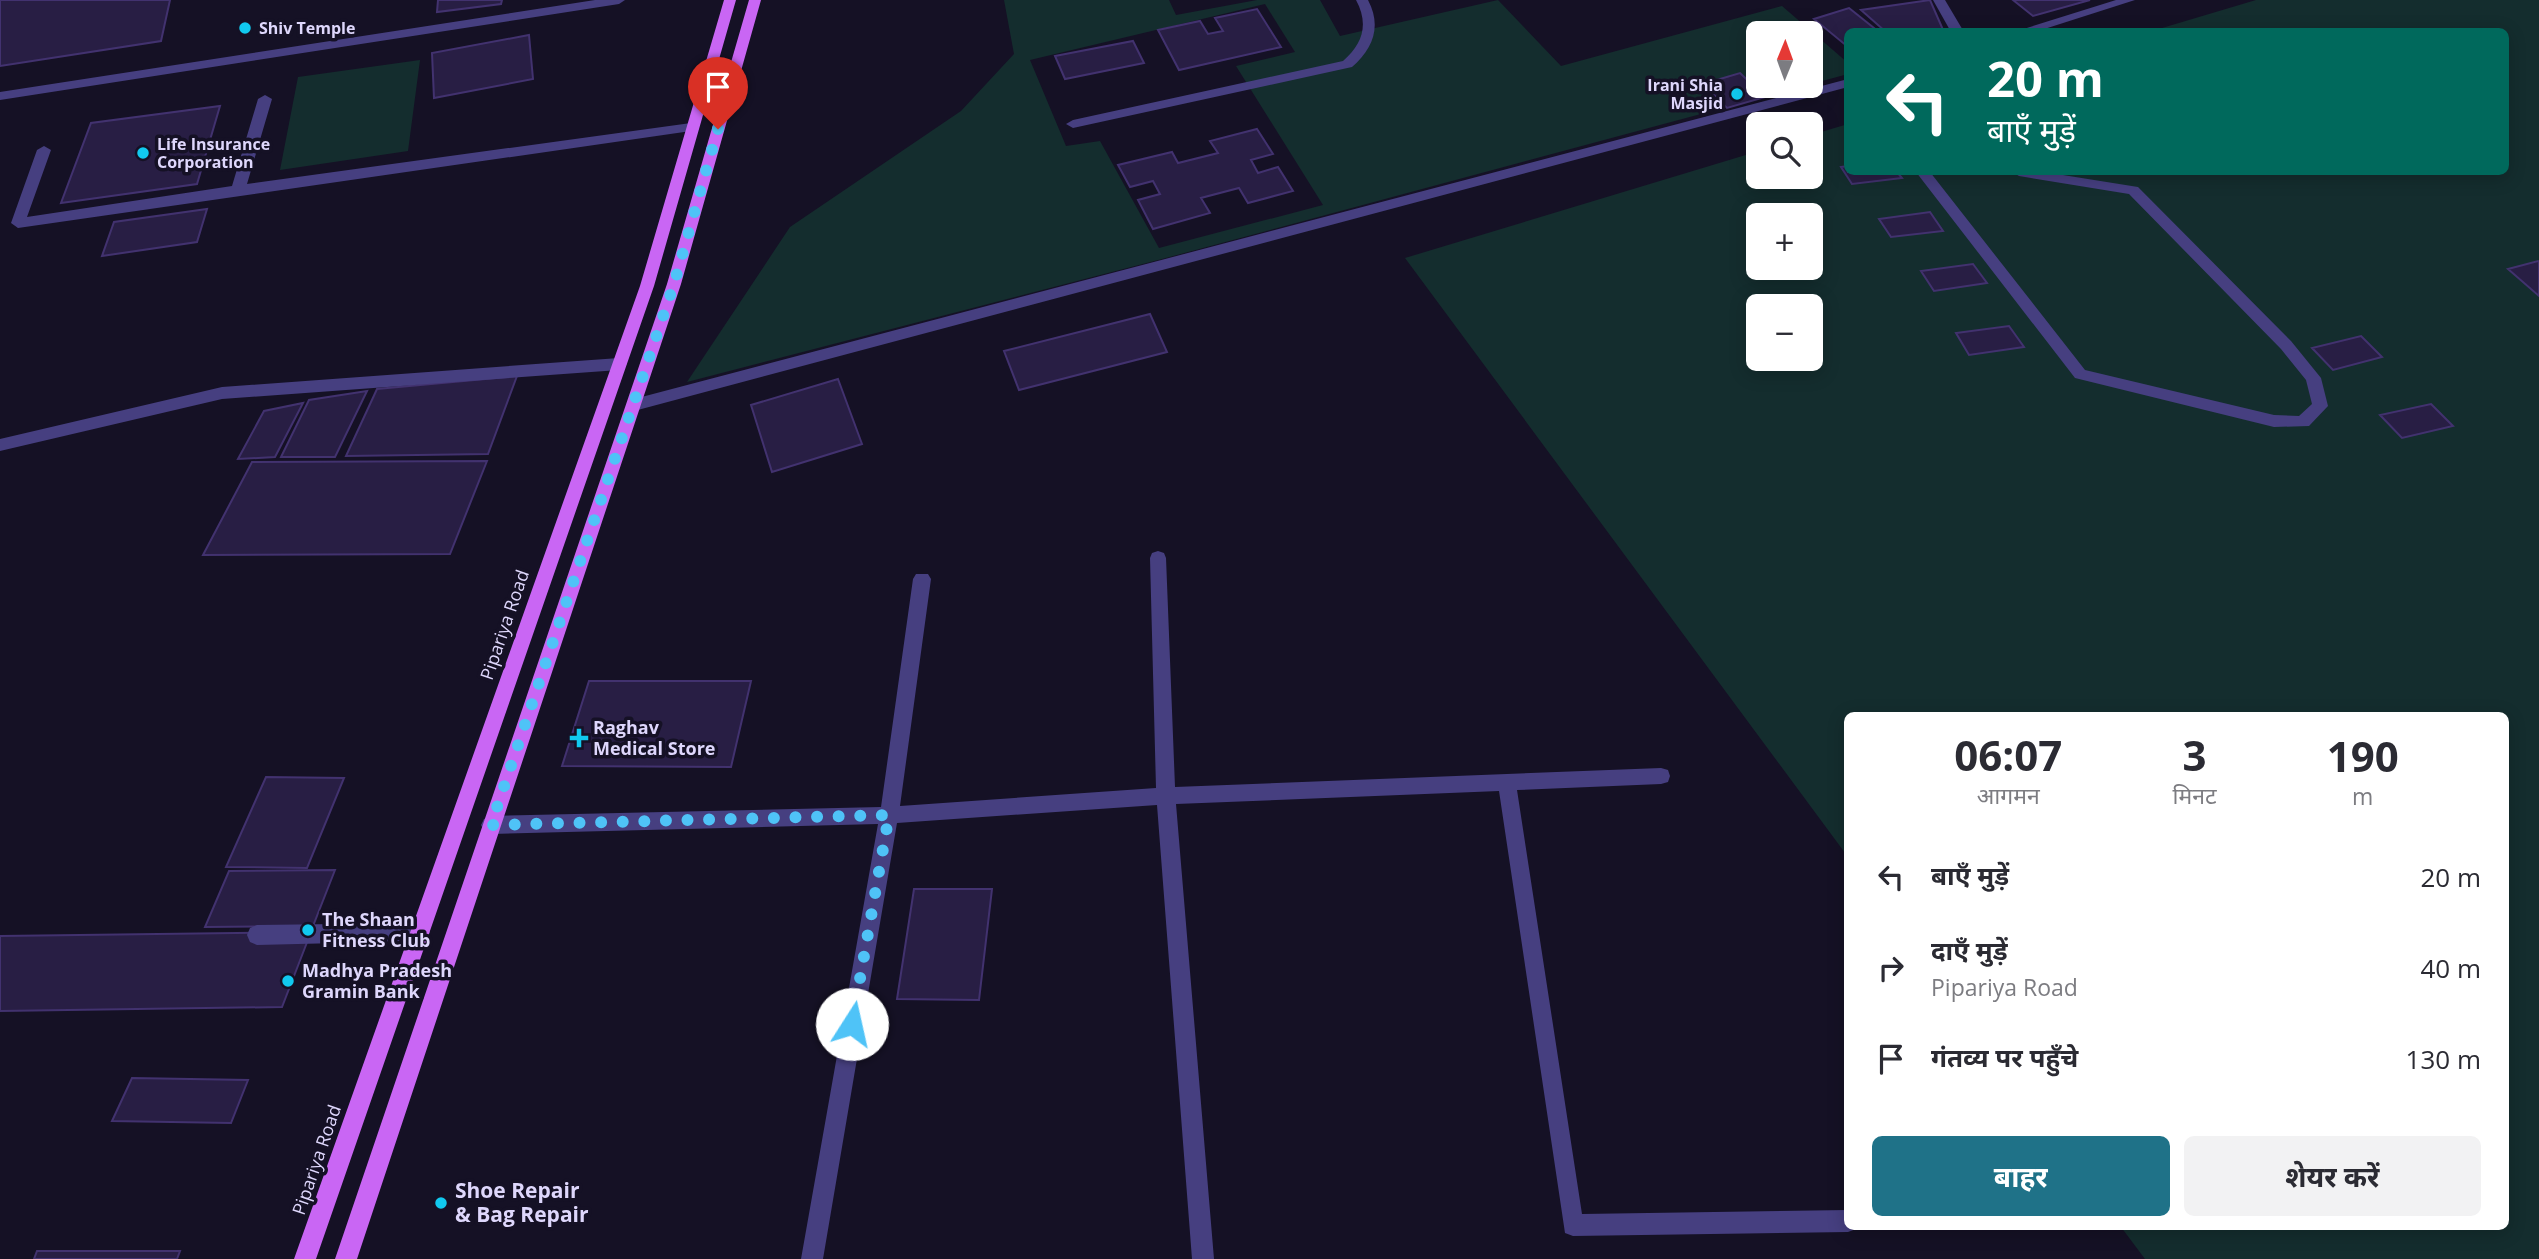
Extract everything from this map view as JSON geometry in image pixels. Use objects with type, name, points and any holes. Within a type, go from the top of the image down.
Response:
[{"type":"main road","name":"Pipariya Road","points":[[305,1259],[647,286],[730,0]]},
{"type":"main road","points":[[346,1259],[674,284],[755,0]]},
{"type":"main road","points":[[619,364],[648,364]]},
{"type":"street","points":[[0,96],[619,0]]},
{"type":"street","points":[[1073,124],[1347,64],[1361,53],[1370,33],[1369,13],[1362,0]]},
{"type":"street","points":[[1939,0],[1956,28]]},
{"type":"street","points":[[2034,28],[2129,0]]},
{"type":"street","points":[[634,405],[1844,84]]},
{"type":"street","points":[[238,190],[265,99]]},
{"type":"street","points":[[44,149],[18,223],[691,127]]},
{"type":"street","points":[[1925,175],[2081,374],[2274,421],[2303,422],[2320,406],[2312,378],[2286,345],[2133,190],[2039,175]]},
{"type":"street","points":[[0,445],[222,393],[619,364]]},
{"type":"street","points":[[1158,558],[1166,796],[1203,1259]]},
{"type":"street","points":[[812,1259],[889,815],[922,579]]},
{"type":"street","points":[[491,825],[889,815],[1166,796],[1661,776]]},
{"type":"street","points":[[1507,784],[1573,1226],[1844,1221]]},
{"type":"street","points":[[257,935],[420,932]]},
{"type":"green space","points":[[1004,0],[1169,0],[1176,15],[1257,0],[1320,0],[1340,36],[1498,0],[1561,66],[1782,6],[1799,21],[1746,21],[1746,98],[1760,98],[1162,259],[687,382],[790,227],[961,111],[1014,54]],"holes":[[[1265,4],[1295,52],[1236,66],[1323,205],[1159,248],[1100,141],[1066,146],[1030,60]]]},
{"type":"green space","points":[[2256,0],[2539,0],[2539,1259],[2145,1259],[2123,1230],[2509,1230],[2509,712],[1844,712],[1844,852],[1405,258],[1746,155],[1746,189],[1823,189],[1823,131],[1844,125],[1844,175],[2509,175],[2509,28],[2162,28]]},
{"type":"green space","points":[[1824,42],[1844,60],[1844,75],[1824,80]]},
{"type":"green space","points":[[420,60],[408,151],[280,170],[298,77]]},
{"type":"building","points":[[0,0],[170,0],[161,41],[0,66]]},
{"type":"building","points":[[438,0],[502,0],[501,4],[437,12]]},
{"type":"building","points":[[1930,0],[1942,28],[1881,28],[1861,10]]},
{"type":"building","points":[[2013,0],[2090,0],[2033,16]]},
{"type":"building","points":[[1849,8],[1874,28],[1844,28],[1844,44],[1824,27],[1824,21],[1814,19]]},
{"type":"building","points":[[1257,9],[1281,47],[1179,70],[1158,30],[1200,21],[1208,34],[1223,31],[1215,18]]},
{"type":"building","points":[[529,35],[533,79],[434,98],[432,53]]},
{"type":"building","points":[[1133,41],[1144,63],[1065,79],[1055,56]]},
{"type":"building","points":[[1740,73],[1746,79],[1746,98],[1762,98],[1727,108],[1703,84]]},
{"type":"building","name":"Life Insurance Corporation","points":[[220,106],[197,184],[61,203],[91,123]]},
{"type":"building","points":[[1257,129],[1273,154],[1251,160],[1258,173],[1278,167],[1293,191],[1248,203],[1239,188],[1201,198],[1210,213],[1153,229],[1138,200],[1160,194],[1153,181],[1130,187],[1118,165],[1172,152],[1178,163],[1218,153],[1210,141]]},
{"type":"building","points":[[1846,175],[1900,175],[1902,178],[1852,184]]},
{"type":"building","points":[[207,209],[197,242],[102,256],[114,222]]},
{"type":"building","points":[[1930,212],[1943,231],[1891,237],[1879,219]]},
{"type":"building","points":[[2539,262],[2539,296],[2508,269]]},
{"type":"building","points":[[1973,264],[1987,283],[1934,291],[1921,271]]},
{"type":"building","points":[[1150,314],[1167,352],[1019,390],[1004,351]]},
{"type":"building","points":[[2009,326],[2024,347],[1969,355],[1956,333]]},
{"type":"building","points":[[2361,336],[2382,357],[2333,370],[2312,348]]},
{"type":"building","points":[[517,376],[488,454],[346,456],[377,389]]},
{"type":"building","points":[[838,379],[862,444],[772,472],[751,405]]},
{"type":"building","points":[[367,391],[335,457],[281,457],[309,400]]},
{"type":"building","points":[[303,403],[275,457],[238,459],[264,411]]},
{"type":"building","points":[[2431,404],[2453,426],[2402,438],[2380,415]]},
{"type":"building","points":[[487,461],[450,554],[203,555],[252,462]]},
{"type":"building","points":[[589,681],[751,681],[731,767],[562,766]]},
{"type":"building","points":[[266,777],[344,778],[307,868],[226,867]]},
{"type":"building","points":[[335,870],[313,926],[205,927],[229,871]]},
{"type":"building","points":[[914,889],[992,889],[979,1000],[897,999]]},
{"type":"building","points":[[311,932],[282,1007],[0,1011],[0,936]]},
{"type":"building","points":[[132,1078],[248,1080],[231,1123],[112,1121]]},
{"type":"building","points":[[37,1251],[180,1251],[177,1259],[34,1259]]},
{"type":"place","name":"Shiv Temple","points":[[245,28]]},
{"type":"place","name":"Irani Shia Masjid","points":[[1737,94]]},
{"type":"place","name":"Life Insurance Corporation","points":[[143,153]]},
{"type":"place","name":"Raghav Medical Store","points":[[579,738]]},
{"type":"place","name":"The Shaan Fitness Club","points":[[308,930]]},
{"type":"place","name":"Madhya Pradesh Gramin Bank","points":[[288,981]]},
{"type":"place","name":"Shoe Repair & Bag Repair","points":[[441,1203]]},
{"type":"route","points":[[718,129],[674,284],[491,825],[889,815],[852,1024]]}]
